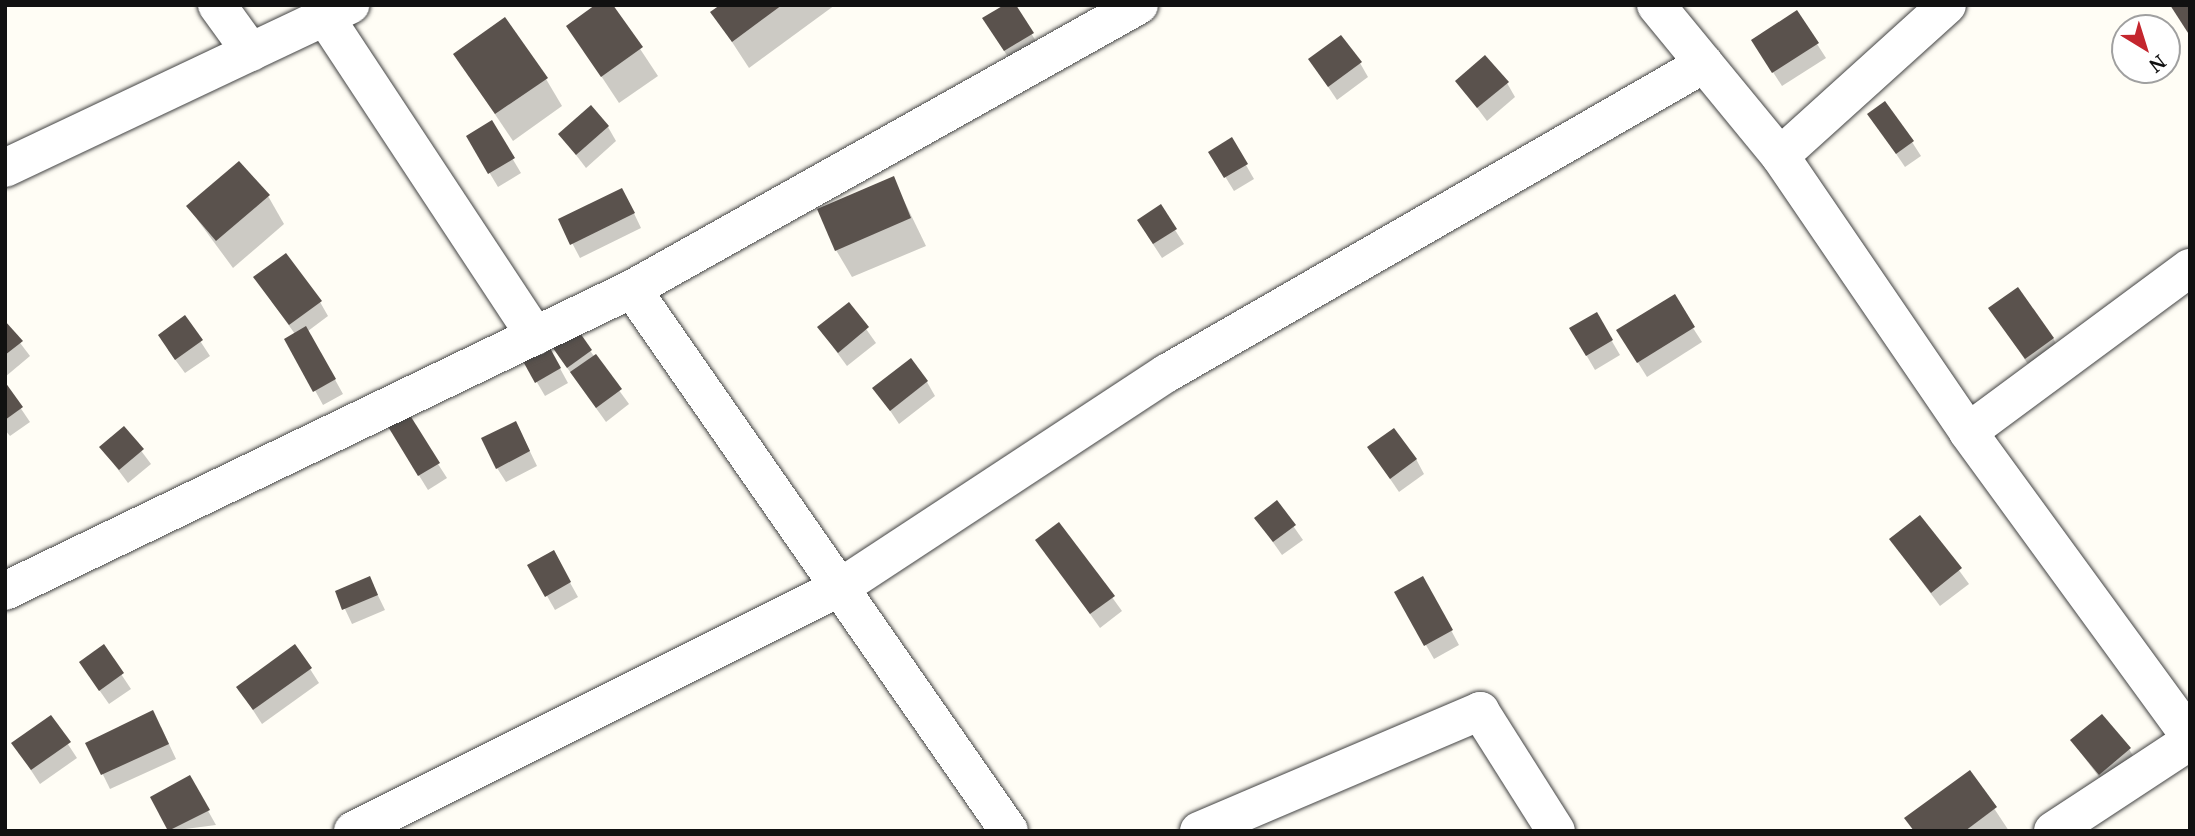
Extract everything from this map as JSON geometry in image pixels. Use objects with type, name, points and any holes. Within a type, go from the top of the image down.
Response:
[{"type":"street","points":[[217,5],[251,52]]},
{"type":"street","points":[[5,591],[632,289],[1139,5]]},
{"type":"street","points":[[1656,5],[1780,156],[1968,432],[2190,739],[2053,831]]},
{"type":"street","points":[[1780,156],[1947,5]]},
{"type":"street","points":[[5,168],[338,11],[535,336]]},
{"type":"street","points":[[353,831],[841,587],[1167,373],[1704,64]]},
{"type":"street","points":[[1968,432],[2190,268]]},
{"type":"street","points":[[632,289],[1009,831]]},
{"type":"street","points":[[1199,831],[1480,711],[1556,831]]},
{"type":"building","points":[[595,5],[613,5],[643,47],[601,77],[566,26]]},
{"type":"building","points":[[720,5],[782,5],[732,42],[710,12]]},
{"type":"building","points":[[1004,5],[1016,5],[1034,33],[1004,51],[982,18]]},
{"type":"building","points":[[2170,5],[2190,5],[2190,36],[2181,22],[2181,14],[2176,14]]},
{"type":"building","points":[[1797,10],[1819,43],[1772,73],[1751,40]]},
{"type":"building","points":[[505,17],[548,78],[495,114],[453,54]]},
{"type":"building","points":[[1341,35],[1362,62],[1328,87],[1308,59]]},
{"type":"building","points":[[1485,55],[1509,82],[1477,108],[1455,81]]},
{"type":"building","points":[[1885,101],[1914,141],[1896,154],[1867,114]]},
{"type":"building","points":[[591,105],[609,126],[576,155],[558,134]]},
{"type":"building","points":[[492,120],[515,158],[488,174],[466,136]]},
{"type":"building","points":[[1232,137],[1248,164],[1224,178],[1208,152]]},
{"type":"building","points":[[239,161],[270,195],[216,241],[186,206]]},
{"type":"building","points":[[894,176],[911,218],[835,251],[817,209]]},
{"type":"building","points":[[622,188],[635,213],[570,245],[558,219]]},
{"type":"building","points":[[1161,204],[1177,229],[1153,244],[1137,220]]},
{"type":"building","points":[[286,253],[322,301],[289,325],[253,277]]},
{"type":"building","points":[[2018,287],[2054,338],[2025,359],[1988,308]]},
{"type":"building","points":[[1675,294],[1695,327],[1637,363],[1616,330]]},
{"type":"building","points":[[849,302],[869,327],[838,353],[817,327]]},
{"type":"building","points":[[1597,312],[1613,340],[1586,356],[1569,328]]},
{"type":"building","points":[[185,315],[203,340],[175,360],[158,335]]},
{"type":"building","points":[[5,321],[23,341],[5,355]]},
{"type":"building","points":[[573,323],[592,350],[567,368],[548,341]]},
{"type":"building","points":[[306,326],[336,379],[313,392],[284,339]]},
{"type":"building","points":[[545,339],[561,368],[535,383],[519,354]]},
{"type":"building","points":[[596,354],[622,389],[596,408],[570,372]]},
{"type":"building","points":[[911,358],[928,381],[890,411],[872,388]]},
{"type":"building","points":[[5,382],[23,407],[5,420]]},
{"type":"building","points":[[408,412],[440,463],[418,476],[387,425]]},
{"type":"building","points":[[516,421],[530,451],[496,469],[481,438]]},
{"type":"building","points":[[124,426],[144,449],[119,470],[99,447]]},
{"type":"building","points":[[1394,428],[1417,459],[1390,479],[1367,447]]},
{"type":"building","points":[[1277,500],[1296,525],[1273,542],[1254,518]]},
{"type":"building","points":[[1920,515],[1962,568],[1931,593],[1889,539]]},
{"type":"building","points":[[1059,522],[1115,596],[1090,614],[1035,540]]},
{"type":"building","points":[[554,550],[571,582],[545,597],[527,565]]},
{"type":"building","points":[[370,576],[378,595],[342,610],[335,591]]},
{"type":"building","points":[[1423,576],[1453,630],[1424,646],[1394,592]]},
{"type":"building","points":[[104,644],[124,673],[99,691],[79,662]]},
{"type":"building","points":[[295,644],[312,668],[253,710],[236,687]]},
{"type":"building","points":[[153,710],[169,744],[101,775],[85,743]]},
{"type":"building","points":[[2102,714],[2131,748],[2099,775],[2070,740]]},
{"type":"building","points":[[51,715],[71,742],[31,770],[11,743]]},
{"type":"building","points":[[1970,770],[1997,807],[1965,831],[1914,831],[1904,818]]},
{"type":"building","points":[[190,775],[210,810],[168,831],[150,797]]}]
